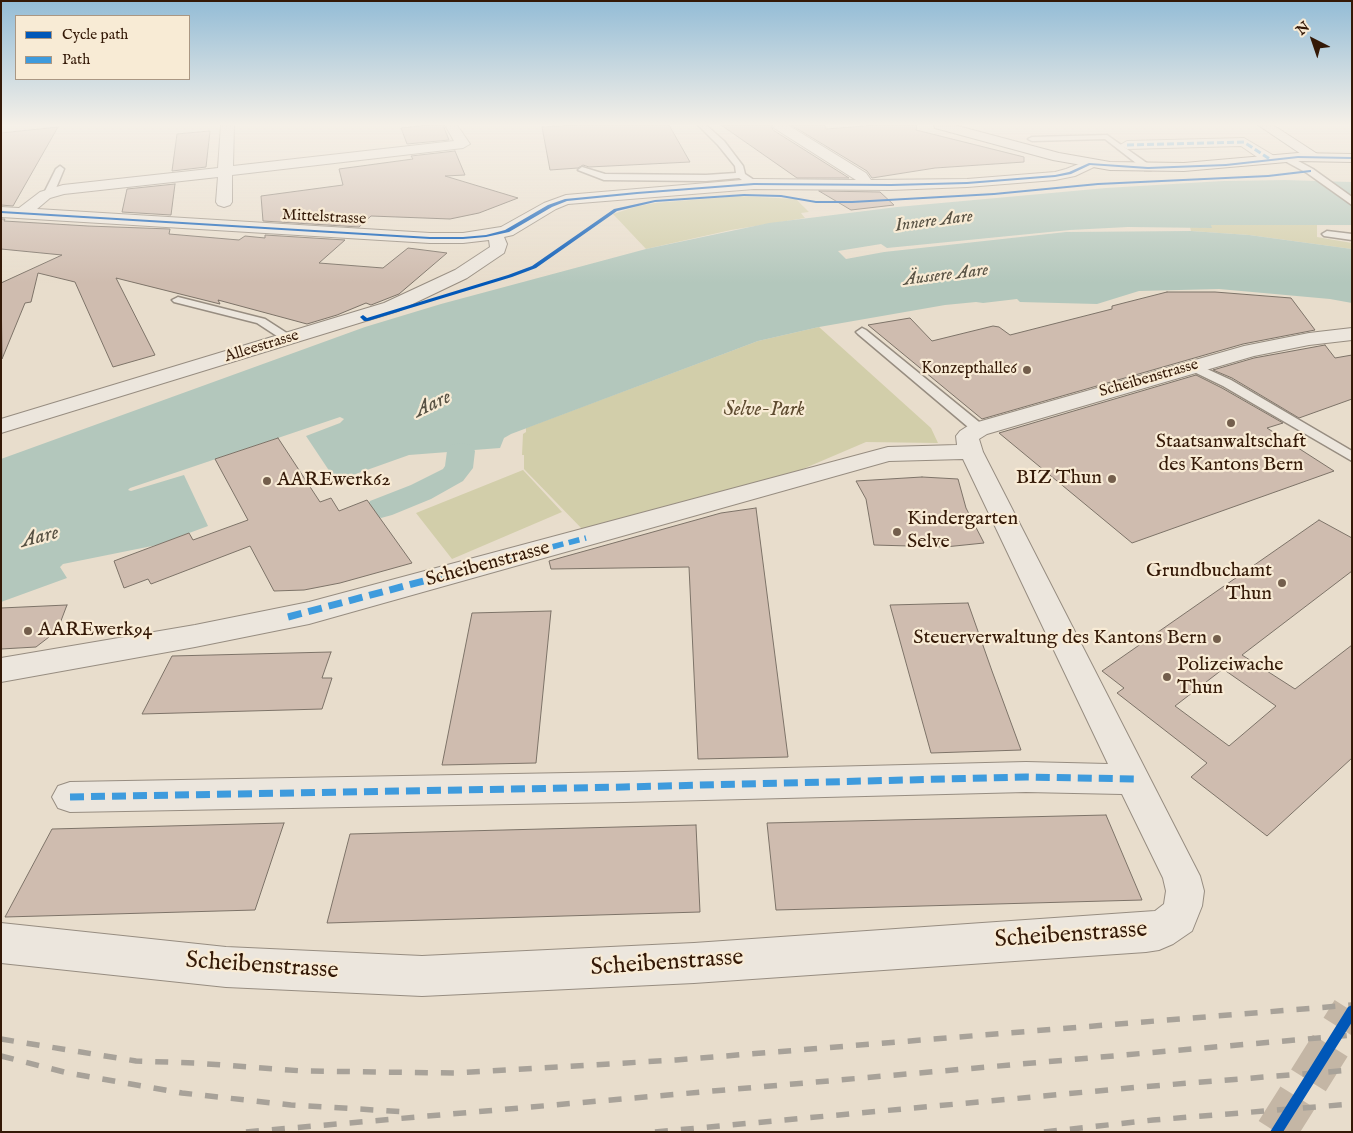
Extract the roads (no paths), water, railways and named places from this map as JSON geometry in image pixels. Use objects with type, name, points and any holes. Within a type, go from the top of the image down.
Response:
[{"type":"street","points":[[22,214],[50,193],[170,178]]},
{"type":"street","points":[[224,178],[224,202]]},
{"type":"street","points":[[862,178],[866,185]]},
{"type":"street","name":"Mittelstrasse","points":[[1,212],[430,238],[463,238],[495,235],[515,227],[557,202],[637,193],[754,184],[866,185],[967,183],[1031,178]]},
{"type":"street","name":"Alleestrasse","points":[[1,426],[391,307],[461,274],[488,257],[498,249],[495,235]]},
{"type":"street","name":"Scheibenstrasse","points":[[1,670],[288,617],[586,538],[888,454],[975,440],[1194,367],[1289,342],[1352,334]]},
{"type":"street","name":"Scheibenstrasse","points":[[1,943],[226,967],[422,976],[694,963],[1146,932],[1165,927],[1178,917],[1183,906],[1185,892],[1181,876],[975,440]]},
{"type":"street","points":[[70,797],[624,787],[1026,776],[1134,779]]},
{"type":"lane","points":[[50,193],[56,178]]},
{"type":"lane","points":[[693,178],[707,178]]},
{"type":"lane","points":[[745,178],[754,184]]},
{"type":"lane","points":[[1319,178],[1352,202]]},
{"type":"lane","points":[[1327,234],[1352,237]]},
{"type":"lane","points":[[178,300],[261,321],[290,339]]},
{"type":"lane","points":[[862,332],[975,440]]},
{"type":"lane","points":[[1194,367],[1221,388],[1298,436]]},
{"type":"lane","points":[[1194,367],[1227,383],[1352,457]]},
{"type":"water","points":[[1223,181],[1352,182],[1352,225],[1211,225],[1212,228],[1128,227],[1070,230],[887,248],[881,244],[838,251],[846,259],[884,252],[1066,232],[1191,231],[1249,235],[1352,249],[1352,303],[1330,299],[1219,289],[1139,291],[1097,304],[1020,302],[1017,299],[983,303],[976,302],[945,305],[819,327],[758,341],[511,434],[504,438],[500,448],[409,455],[336,481],[306,436],[340,423],[344,419],[340,417],[130,488],[128,490],[131,491],[184,475],[208,526],[157,545],[63,564],[60,567],[67,578],[1,602],[1,459],[365,327],[441,304],[646,249],[769,223],[897,207],[1106,188]]},
{"type":"waterway","points":[[381,508],[421,492],[453,475],[459,468],[461,451]]},
{"type":"tunnel","points":[[1276,1132],[1352,1011]]},
{"type":"railway","points":[[1,1039],[136,1061],[195,1063],[303,1071],[455,1073],[676,1060],[1352,1005]]},
{"type":"railway","points":[[246,1132],[1352,1035]]},
{"type":"railway","points":[[1,1056],[68,1073],[182,1093],[291,1105],[409,1112]]},
{"type":"railway","points":[[655,1132],[1140,1087],[1352,1070]]},
{"type":"railway","points":[[1044,1132],[1153,1120],[1352,1104]]},
{"type":"place","name":"Konzepthalle6","points":[[1027,370]]},
{"type":"place","name":"Staatsanwaltschaft des Kantons Bern","points":[[1231,423]]},
{"type":"place","name":"BIZ Thun","points":[[1112,479]]},
{"type":"place","name":"AAREwerk62","points":[[267,481]]},
{"type":"place","name":"Kindergarten Selve","points":[[897,532]]},
{"type":"place","name":"Grundbuchamt Thun","points":[[1282,583]]},
{"type":"place","name":"AAREwerk94","points":[[28,631]]},
{"type":"place","name":"Steuerverwaltung des Kantons Bern","points":[[1217,639]]},
{"type":"place","name":"Polizeiwache Thun","points":[[1167,677]]},
{"type":"water label","name":"Innere Aare","points":[[934,222]]},
{"type":"water label","name":"Äussere Aare","points":[[946,276]]},
{"type":"water label","name":"Aare","points":[[433,405]]},
{"type":"water label","name":"Aare","points":[[40,538]]},
{"type":"park label","name":"Selve-Park","points":[[764,411]]}]
